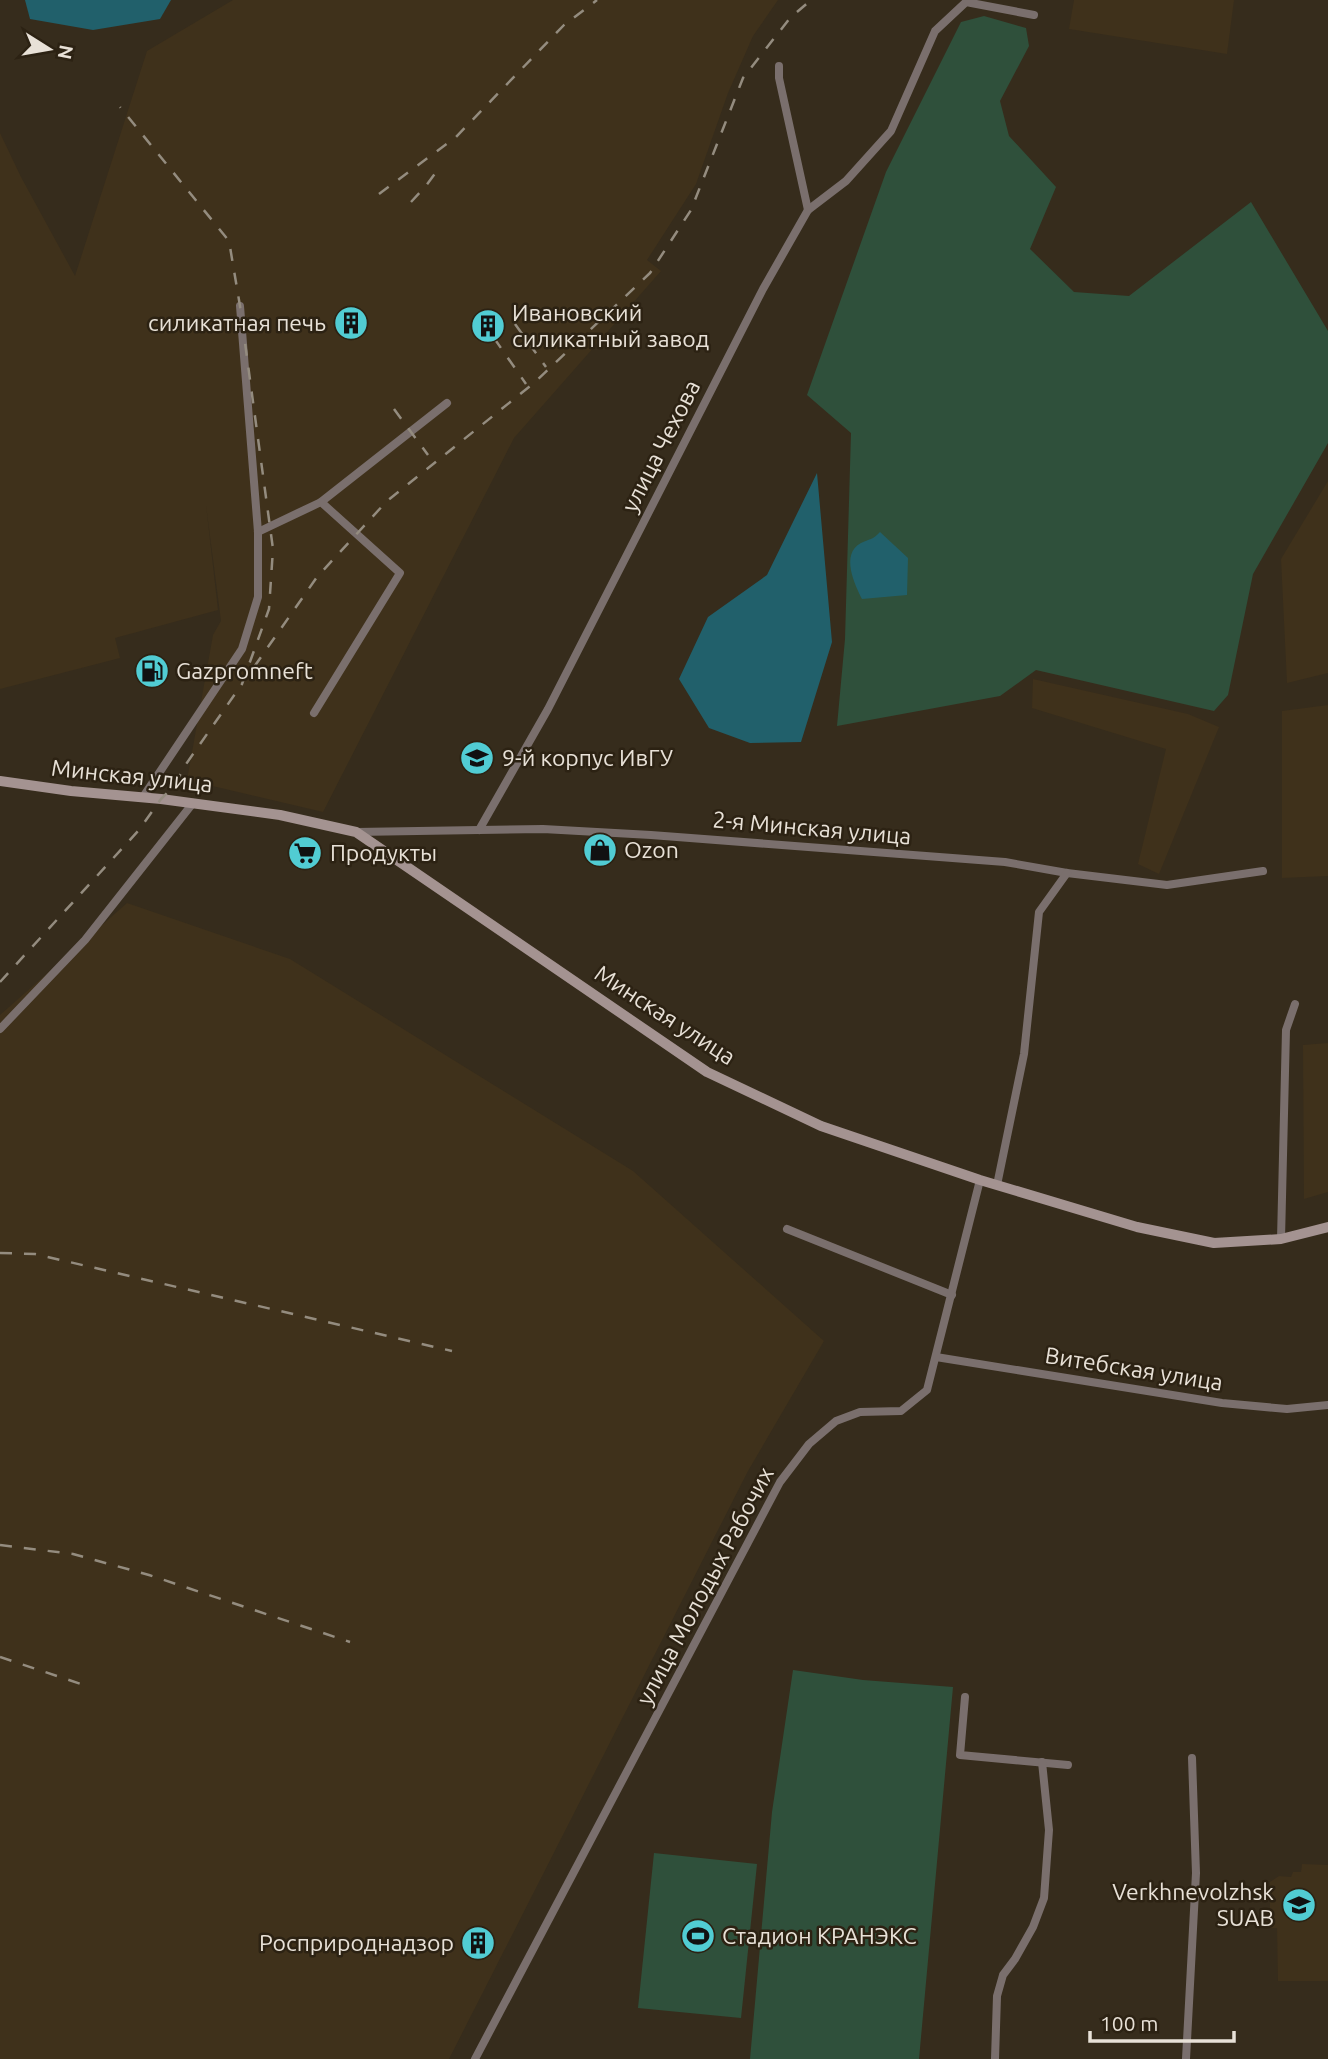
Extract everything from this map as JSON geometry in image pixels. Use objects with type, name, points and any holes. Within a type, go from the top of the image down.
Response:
[{"type":"main road","name":"Минская улица","points":[[0,782],[193,803],[297,818],[355,832],[707,1072],[821,1126],[980,1180],[1137,1227],[1214,1243],[1281,1238],[1328,1227]]},
{"type":"street","points":[[779,66],[779,78],[808,210],[846,181],[891,131],[935,31],[968,1],[1034,15]]},
{"type":"street","name":"улица Чехова","points":[[479,830],[548,709],[763,289],[808,210]]},
{"type":"street","points":[[143,797],[242,649],[258,597],[258,532],[240,306]]},
{"type":"street","points":[[258,532],[321,502],[446,403]]},
{"type":"street","points":[[314,713],[400,573],[321,502]]},
{"type":"street","points":[[0,1030],[85,940],[193,803]]},
{"type":"street","name":"2-я Минская улица","points":[[355,832],[543,829],[651,835],[1005,862],[1067,873],[1167,885],[1264,871]]},
{"type":"street","points":[[997,1185],[1024,1054],[1039,912],[1067,873]]},
{"type":"street","points":[[1281,1238],[1286,1030],[1295,1004]]},
{"type":"street","name":"улица Молодых Рабочих","points":[[475,2059],[780,1482],[809,1444],[836,1421],[860,1412],[901,1411],[927,1390],[980,1180]]},
{"type":"street","points":[[787,1229],[952,1295]]},
{"type":"street","name":"Витебская улица","points":[[936,1357],[1222,1402],[1287,1409],[1328,1405]]},
{"type":"street","points":[[965,1697],[960,1755],[1068,1765]]},
{"type":"street","points":[[1186,2059],[1196,1873],[1192,1758]]},
{"type":"street","points":[[995,2059],[997,1996],[1003,1975],[1033,1927],[1044,1898],[1049,1830],[1042,1762]]},
{"type":"shaded area","name":"Ивановский силикатный завод","points":[[233,0],[778,0],[753,36],[728,93],[696,184],[647,260],[661,271],[514,438],[323,812],[187,780],[213,635],[221,621],[206,505],[218,610],[115,638],[120,658],[0,689],[0,133],[75,276],[147,51]]},
{"type":"shaded area","points":[[1074,0],[1234,0],[1227,54],[1069,29]]},
{"type":"shaded area","points":[[1328,481],[1328,673],[1287,683],[1281,559]]},
{"type":"shaded area","points":[[1033,679],[1188,714],[1219,727],[1159,874],[1138,864],[1166,749],[1032,708]]},
{"type":"shaded area","points":[[1328,705],[1328,876],[1282,878],[1282,711]]},
{"type":"shaded area","points":[[127,903],[290,959],[633,1171],[824,1341],[748,1471],[449,2059],[0,2059],[0,1015]]},
{"type":"shaded area","points":[[1328,1043],[1328,1192],[1304,1199],[1303,1045]]},
{"type":"shaded area","name":"Verkhnevolzhsk SUAB","points":[[1302,1864],[1328,1865],[1328,1981],[1278,1981],[1277,1928],[1270,1928],[1270,1882],[1279,1876],[1291,1877],[1293,1872],[1301,1872]]},
{"type":"green space","points":[[984,16],[1026,28],[1029,46],[1000,101],[1009,136],[1056,187],[1030,249],[1074,292],[1129,296],[1251,202],[1328,331],[1328,443],[1253,574],[1228,695],[1214,711],[1036,670],[1000,696],[837,726],[845,639],[851,433],[807,395],[886,172],[961,22]]},
{"type":"green space","points":[[793,1670],[863,1680],[953,1687],[919,2059],[750,2059],[772,1812]]},
{"type":"green space","name":"Стадион КРАНЭКС","points":[[654,1853],[757,1864],[741,2018],[638,2008]]},
{"type":"water","points":[[25,0],[171,0],[160,19],[93,30],[30,19]]},
{"type":"water","points":[[817,473],[832,642],[801,742],[750,743],[709,728],[679,679],[708,617],[767,575]]},
{"type":"water","points":[[880,532],[908,558],[907,595],[862,599],[851,570],[851,554],[861,543]]},
{"type":"railway","points":[[379,194],[456,137],[564,25],[597,0]]},
{"type":"railway","points":[[254,667],[317,577],[387,501],[534,383],[650,273],[691,210],[743,78],[790,18],[811,0]]},
{"type":"railway","points":[[0,982],[139,830],[161,799],[175,785],[184,767],[242,684],[269,609],[273,549],[229,241],[120,107]]},
{"type":"railway","points":[[411,202],[437,171]]},
{"type":"railway","points":[[515,324],[546,367]]},
{"type":"railway","points":[[494,338],[526,384]]},
{"type":"railway","points":[[394,409],[428,455]]},
{"type":"railway","points":[[0,1253],[35,1254],[452,1351]]},
{"type":"railway","points":[[0,1545],[73,1554],[149,1575],[350,1642]]},
{"type":"railway","points":[[0,1657],[90,1687]]},
{"type":"place","name":"силикатная печь","points":[[351,323]]},
{"type":"place","name":"Ивановский силикатный завод","points":[[488,326]]},
{"type":"place","name":"Gazpromneft","points":[[152,671]]},
{"type":"place","name":"9-й корпус ИвГУ","points":[[477,758]]},
{"type":"place","name":"Ozon","points":[[600,850]]},
{"type":"place","name":"Продукты","points":[[305,853]]},
{"type":"place","name":"Verkhnevolzhsk SUAB","points":[[1299,1905]]},
{"type":"place","name":"Стадион КРАНЭКС","points":[[698,1936]]},
{"type":"place","name":"Росприроднадзор","points":[[478,1943]]}]
